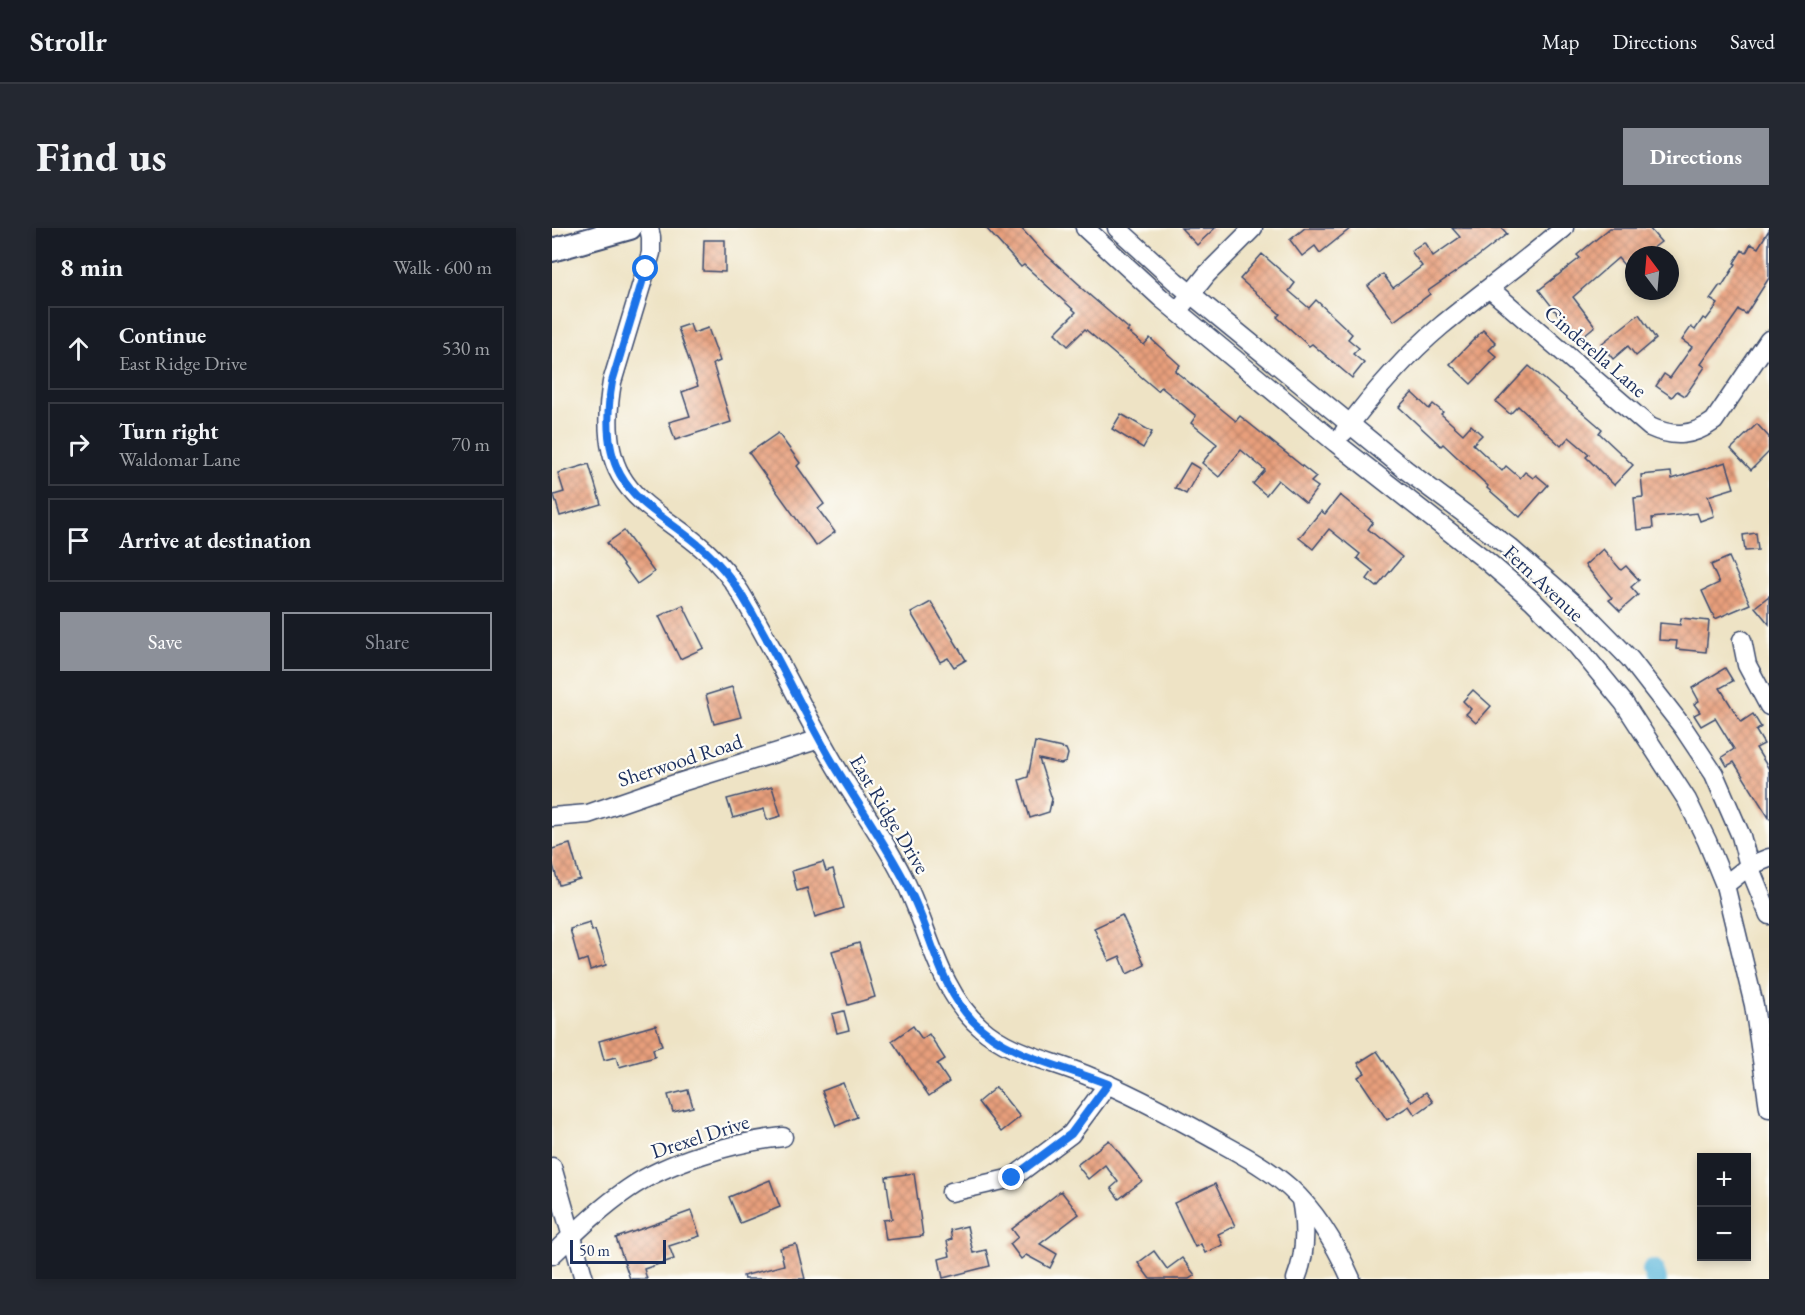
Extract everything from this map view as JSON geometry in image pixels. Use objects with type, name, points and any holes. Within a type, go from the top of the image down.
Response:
[{"type":"main road","points":[[552,250],[630,228]]},
{"type":"street","name":"East Ridge Drive","points":[[649,228],[651,253],[612,382],[609,402],[609,447],[613,460],[621,479],[634,496],[693,540],[722,568],[739,591],[820,739],[897,864],[911,892],[943,973],[960,1005],[972,1020],[990,1036],[1012,1049],[1108,1084],[1174,1117],[1267,1169],[1302,1200],[1323,1226],[1351,1279]]},
{"type":"street","name":"Fern Avenue","points":[[1085,228],[1177,311],[1336,443],[1488,562],[1532,600],[1573,640],[1624,703],[1675,779],[1707,841],[1725,885],[1754,1005],[1769,1108]]},
{"type":"street","name":"Fern Avenue","points":[[1117,228],[1190,294],[1448,504],[1509,547],[1587,615],[1630,659],[1682,726],[1714,774],[1742,836],[1749,866],[1763,886],[1769,915]]},
{"type":"street","points":[[1177,311],[1223,257],[1253,228]]},
{"type":"street","points":[[1336,443],[1394,370],[1412,352],[1441,326],[1564,228]]},
{"type":"street","name":"Cinderella Lane","points":[[1490,289],[1650,427],[1663,433],[1686,435],[1714,422],[1769,340]]},
{"type":"street","points":[[1742,639],[1747,665],[1769,706]]},
{"type":"street","name":"Sherwood Road","points":[[552,817],[576,816],[597,811],[820,739]]},
{"type":"street","points":[[1725,885],[1749,866],[1769,858]]},
{"type":"street","points":[[1725,885],[1763,886]]},
{"type":"street","points":[[951,1192],[1012,1178],[1071,1134],[1108,1084]]},
{"type":"street","name":"Drexel Drive","points":[[552,1255],[595,1213],[628,1188],[662,1169],[755,1141],[783,1137]]},
{"type":"street","points":[[552,1167],[584,1279]]},
{"type":"street","points":[[1296,1279],[1305,1239],[1302,1200]]},
{"type":"building","points":[[986,228],[1021,228],[1080,287],[1129,329],[1127,331],[1144,345],[1150,338],[1180,365],[1175,371],[1236,421],[1240,416],[1316,477],[1311,482],[1318,487],[1306,503],[1278,480],[1266,495],[1253,484],[1265,470],[1241,450],[1219,477],[1202,463],[1217,444],[1191,423],[1196,416],[1161,387],[1158,391],[1085,329],[1068,346],[1055,333],[1076,312],[1024,265],[1021,267]]},
{"type":"building","points":[[1181,228],[1215,228],[1197,245]]},
{"type":"building","points":[[1305,228],[1351,228],[1320,253],[1315,246],[1302,256],[1290,240]]},
{"type":"building","points":[[1452,228],[1502,228],[1507,234],[1428,291],[1430,294],[1394,321],[1368,286],[1383,274],[1393,288],[1422,266],[1411,251],[1424,242],[1433,256],[1460,237]]},
{"type":"building","points":[[1610,228],[1649,228],[1661,242],[1656,246],[1625,246],[1625,264],[1618,258],[1573,297],[1595,326],[1578,340],[1539,290],[1580,258],[1577,255]]},
{"type":"building","points":[[1769,230],[1769,278],[1746,314],[1739,310],[1701,364],[1705,367],[1685,396],[1677,391],[1672,397],[1656,386],[1664,374],[1670,378],[1692,347],[1682,340],[1691,327],[1695,330],[1703,318],[1706,320],[1718,304],[1710,299],[1720,285],[1722,286],[1742,250],[1746,253],[1751,244],[1758,248]]},
{"type":"building","points":[[704,240],[725,240],[725,272],[703,271]]},
{"type":"building","points":[[1262,254],[1295,283],[1289,291],[1309,308],[1316,300],[1352,334],[1348,339],[1359,348],[1353,354],[1364,363],[1352,378],[1312,344],[1309,346],[1277,317],[1280,314],[1240,279]]},
{"type":"building","points":[[1639,314],[1656,339],[1636,356],[1628,346],[1613,359],[1601,344]]},
{"type":"building","points":[[690,324],[693,333],[708,328],[720,361],[713,364],[731,422],[675,440],[669,422],[690,416],[682,392],[698,386],[678,328]]},
{"type":"building","points":[[1483,330],[1496,343],[1489,350],[1497,357],[1471,384],[1450,364]]},
{"type":"building","points":[[1529,366],[1602,429],[1599,433],[1633,465],[1614,485],[1586,457],[1589,454],[1569,437],[1561,446],[1518,406],[1510,414],[1496,402]]},
{"type":"building","points":[[1412,393],[1429,409],[1433,404],[1443,412],[1441,414],[1463,434],[1471,425],[1482,435],[1473,444],[1502,471],[1506,466],[1520,478],[1525,472],[1533,478],[1536,475],[1548,485],[1520,517],[1443,444],[1441,446],[1399,407]]},
{"type":"building","points":[[1121,414],[1152,432],[1143,448],[1112,429]]},
{"type":"building","points":[[1757,424],[1769,437],[1769,452],[1751,470],[1731,449]]},
{"type":"building","points":[[778,433],[800,463],[797,466],[824,504],[818,509],[835,532],[816,546],[749,453]]},
{"type":"building","points":[[1726,462],[1734,488],[1708,496],[1714,516],[1700,521],[1697,513],[1652,518],[1653,528],[1637,530],[1634,498],[1643,497],[1641,475],[1671,472],[1672,479]]},
{"type":"building","points":[[1190,463],[1200,469],[1186,494],[1175,488]]},
{"type":"building","points":[[589,464],[601,504],[560,516],[554,495],[564,492],[558,473]]},
{"type":"building","points":[[1340,495],[1373,522],[1368,529],[1402,557],[1377,587],[1367,579],[1373,571],[1357,558],[1360,554],[1329,529],[1313,549],[1299,538],[1321,511],[1325,514]]},
{"type":"building","points":[[624,531],[654,572],[637,584],[607,543]]},
{"type":"building","points":[[1756,533],[1758,550],[1745,551],[1743,535]]},
{"type":"building","points":[[1603,549],[1621,570],[1626,566],[1639,580],[1631,587],[1638,595],[1620,611],[1609,600],[1612,598],[1585,565]]},
{"type":"building","points":[[1729,557],[1750,604],[1715,619],[1702,591],[1719,583],[1711,565]]},
{"type":"building","points":[[1769,596],[1769,624],[1755,607]]},
{"type":"building","points":[[931,602],[966,660],[954,667],[948,658],[940,662],[911,613]]},
{"type":"building","points":[[683,605],[704,648],[680,659],[659,616]]},
{"type":"building","points":[[1681,618],[1709,621],[1706,652],[1676,649],[1677,641],[1659,640],[1660,623],[1680,625]]},
{"type":"building","points":[[1725,668],[1733,681],[1720,688],[1741,722],[1753,714],[1761,727],[1756,731],[1764,744],[1756,748],[1769,769],[1769,818],[1734,762],[1727,766],[1722,757],[1734,749],[1715,718],[1701,726],[1694,715],[1700,712],[1694,704],[1699,701],[1692,688]]},
{"type":"building","points":[[732,687],[741,717],[714,724],[706,695]]},
{"type":"building","points":[[1473,690],[1491,706],[1476,723],[1466,714],[1471,709],[1463,701]]},
{"type":"building","points":[[1035,742],[1066,749],[1068,754],[1066,762],[1061,764],[1039,759],[1052,799],[1049,812],[1030,818],[1019,780],[1028,777]]},
{"type":"building","points":[[772,787],[781,816],[767,820],[764,809],[733,818],[727,799]]},
{"type":"building","points":[[570,844],[580,879],[559,885],[552,862],[552,849]]},
{"type":"building","points":[[823,862],[826,871],[833,869],[844,908],[815,917],[807,888],[797,891],[792,871]]},
{"type":"building","points":[[1122,915],[1145,965],[1127,974],[1120,956],[1109,961],[1094,928]]},
{"type":"building","points":[[590,923],[592,931],[595,930],[606,965],[590,970],[587,959],[579,962],[570,929]]},
{"type":"building","points":[[859,943],[875,997],[848,1005],[832,951]]},
{"type":"building","points":[[844,1011],[849,1030],[837,1033],[832,1014]]},
{"type":"building","points":[[656,1025],[662,1046],[653,1049],[655,1057],[619,1067],[616,1057],[604,1060],[599,1041]]},
{"type":"building","points":[[913,1026],[922,1039],[929,1034],[945,1059],[937,1064],[949,1082],[929,1096],[892,1041]]},
{"type":"building","points":[[1377,1051],[1412,1102],[1426,1092],[1433,1102],[1415,1115],[1409,1106],[1387,1120],[1358,1077],[1365,1073],[1358,1063]]},
{"type":"building","points":[[843,1083],[857,1117],[836,1126],[822,1091]]},
{"type":"building","points":[[996,1087],[1020,1117],[1001,1132],[978,1102]]},
{"type":"building","points":[[688,1090],[693,1107],[673,1112],[668,1095]]},
{"type":"building","points":[[1109,1140],[1142,1181],[1119,1199],[1111,1188],[1118,1182],[1105,1165],[1088,1179],[1077,1165]]},
{"type":"building","points":[[914,1173],[923,1236],[886,1240],[883,1220],[892,1219],[886,1177]]},
{"type":"building","points":[[770,1180],[780,1207],[740,1223],[729,1197]]},
{"type":"building","points":[[1215,1184],[1235,1226],[1218,1234],[1223,1245],[1205,1253],[1201,1244],[1195,1247],[1174,1203]]},
{"type":"building","points":[[1061,1191],[1079,1214],[1040,1244],[1057,1254],[1050,1268],[1026,1255],[1021,1259],[1010,1244],[1018,1237],[1012,1229]]},
{"type":"building","points":[[691,1211],[700,1236],[669,1246],[674,1259],[644,1269],[647,1279],[630,1279],[616,1238]]},
{"type":"building","points":[[967,1226],[973,1253],[986,1250],[990,1266],[943,1278],[939,1259],[950,1256],[947,1241],[952,1239],[950,1230]]},
{"type":"building","points":[[796,1244],[805,1279],[744,1279],[743,1276],[784,1265],[780,1248]]},
{"type":"building","points":[[1154,1251],[1167,1269],[1182,1258],[1195,1275],[1189,1279],[1150,1279],[1138,1263]]},
{"type":"waterway","points":[[1653,1270],[1656,1279]]},
{"type":"route","points":[[646,269],[612,382],[609,402],[609,447],[621,479],[642,503],[693,540],[712,557],[739,591],[832,761],[897,864],[911,892],[943,973],[960,1005],[972,1020],[990,1036],[1012,1049],[1108,1084],[1071,1134],[1012,1178]]}]
